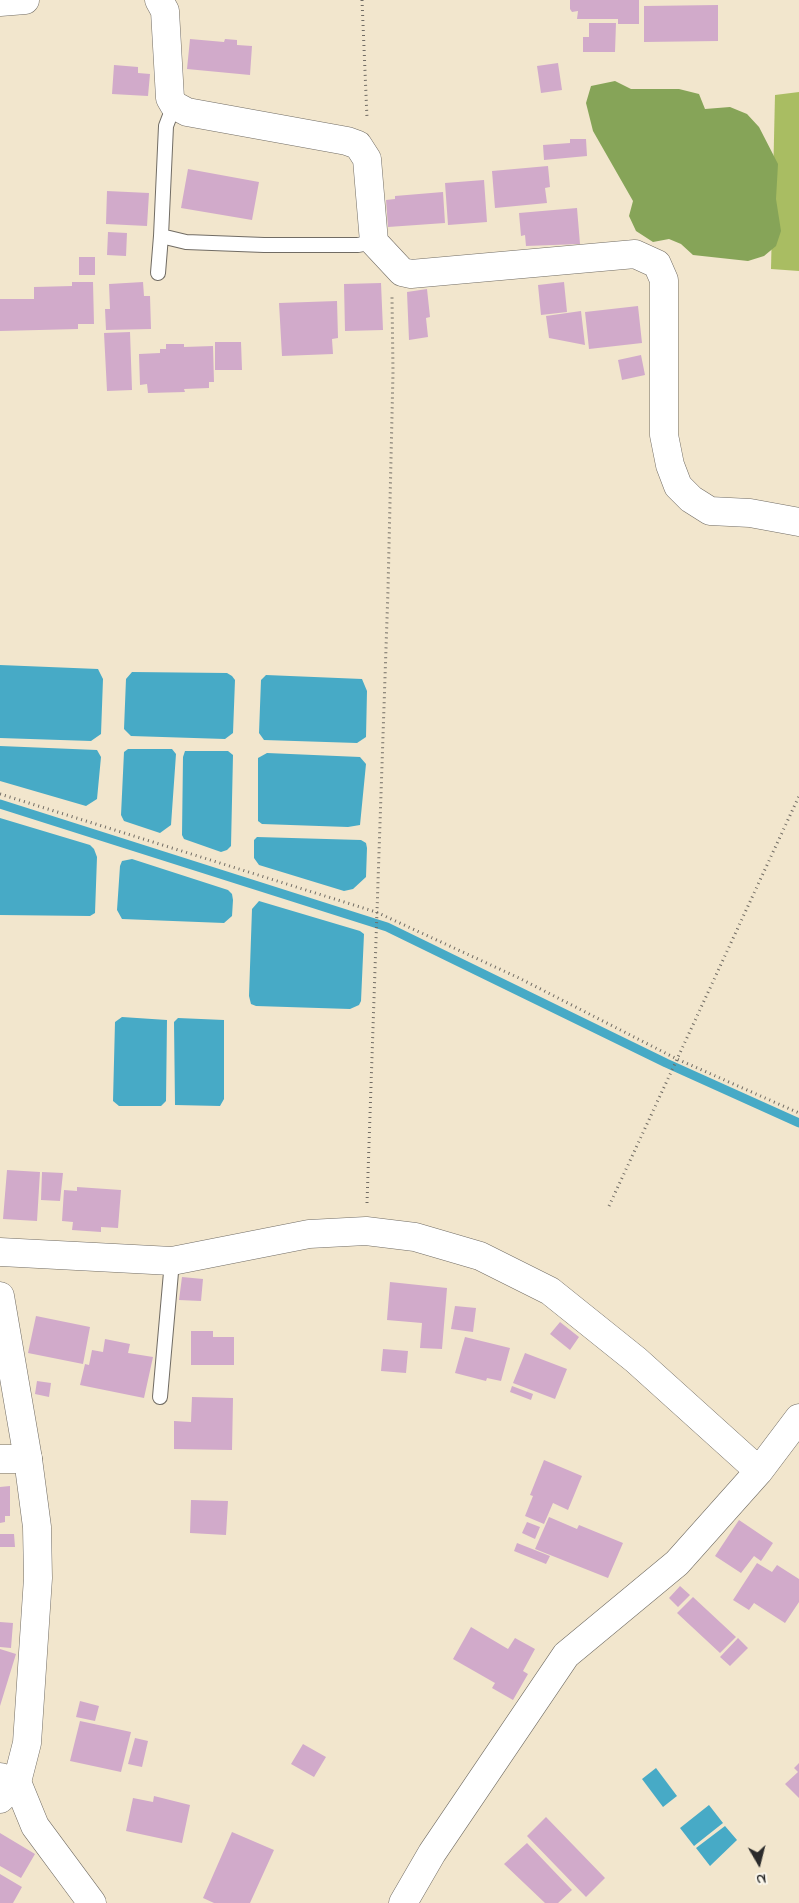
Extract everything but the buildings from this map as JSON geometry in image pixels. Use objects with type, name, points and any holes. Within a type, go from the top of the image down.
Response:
[{"type":"street","points":[[0,2],[25,0]]},
{"type":"street","points":[[159,0],[165,11],[170,98],[174,105],[187,112],[347,141],[358,145],[366,159],[383,252],[402,272],[411,274],[635,254],[657,264],[664,280],[664,435],[670,465],[678,486],[692,500],[710,511],[750,513],[799,522]]},
{"type":"street","points":[[0,1252],[172,1262],[309,1234],[366,1231],[415,1237],[480,1256],[550,1292],[636,1360],[759,1471]]},
{"type":"street","points":[[0,1296],[28,1459],[37,1527],[38,1578],[27,1743],[6,1786],[92,1903]]},
{"type":"street","points":[[403,1903],[432,1853],[566,1655],[677,1563],[759,1471],[799,1418]]},
{"type":"street","points":[[0,1459],[28,1459]]},
{"type":"lane","points":[[158,273],[166,126],[174,105]]},
{"type":"lane","points":[[161,236],[186,242],[264,245],[358,245],[383,252]]},
{"type":"lane","points":[[160,1397],[172,1262]]},
{"type":"path","points":[[358,145],[367,118],[362,0]]},
{"type":"path","points":[[366,1231],[388,590],[393,372],[383,252]]},
{"type":"path","points":[[0,794],[376,912],[519,978],[677,1059],[799,1113]]},
{"type":"path","points":[[608,1206],[799,796]]},
{"type":"green space","points":[[615,81],[631,89],[679,89],[699,94],[705,109],[730,107],[747,114],[759,127],[778,164],[776,199],[781,231],[776,246],[764,256],[748,261],[693,255],[681,244],[669,239],[653,242],[636,231],[629,216],[633,201],[593,131],[586,103],[591,86]]},
{"type":"green space","points":[[799,92],[799,271],[771,269],[775,95]]},
{"type":"water","points":[[0,665],[98,669],[103,679],[101,734],[91,741],[0,738]]},
{"type":"water","points":[[132,672],[227,673],[232,676],[235,680],[233,733],[225,739],[131,736],[124,729],[126,679]]},
{"type":"water","points":[[266,675],[362,679],[367,691],[366,737],[357,743],[264,740],[259,733],[261,680]]},
{"type":"water","points":[[0,746],[97,750],[101,757],[97,799],[86,806],[0,781]]},
{"type":"water","points":[[128,749],[172,749],[176,754],[171,825],[160,833],[124,821],[121,815],[124,752]]},
{"type":"water","points":[[185,751],[228,751],[233,755],[231,846],[227,850],[221,852],[184,839],[182,835],[183,757]]},
{"type":"water","points":[[267,753],[360,757],[366,764],[360,825],[348,827],[262,824],[258,821],[258,758]]},
{"type":"water","points":[[0,818],[90,845],[94,849],[97,857],[95,913],[90,916],[0,915]]},
{"type":"water","points":[[257,837],[361,840],[366,843],[367,848],[366,877],[353,889],[344,891],[259,865],[254,858],[254,840]]},
{"type":"water","points":[[132,859],[228,890],[232,894],[233,900],[232,916],[224,923],[122,919],[117,910],[120,866],[122,861]]},
{"type":"water","points":[[259,901],[360,931],[364,934],[361,1001],[359,1005],[350,1009],[256,1006],[251,1004],[249,996],[252,909]]},
{"type":"water","points":[[122,1017],[167,1020],[166,1101],[161,1106],[119,1106],[113,1101],[115,1022]]},
{"type":"water","points":[[178,1018],[224,1020],[224,1099],[220,1106],[175,1105],[174,1022]]},
{"type":"water","points":[[656,1768],[677,1796],[663,1807],[642,1779]]},
{"type":"water","points":[[709,1805],[723,1823],[694,1846],[680,1828]]},
{"type":"water","points":[[725,1826],[737,1840],[710,1866],[696,1848]]},
{"type":"waterway","points":[[0,804],[387,927],[666,1063],[799,1123]]}]
